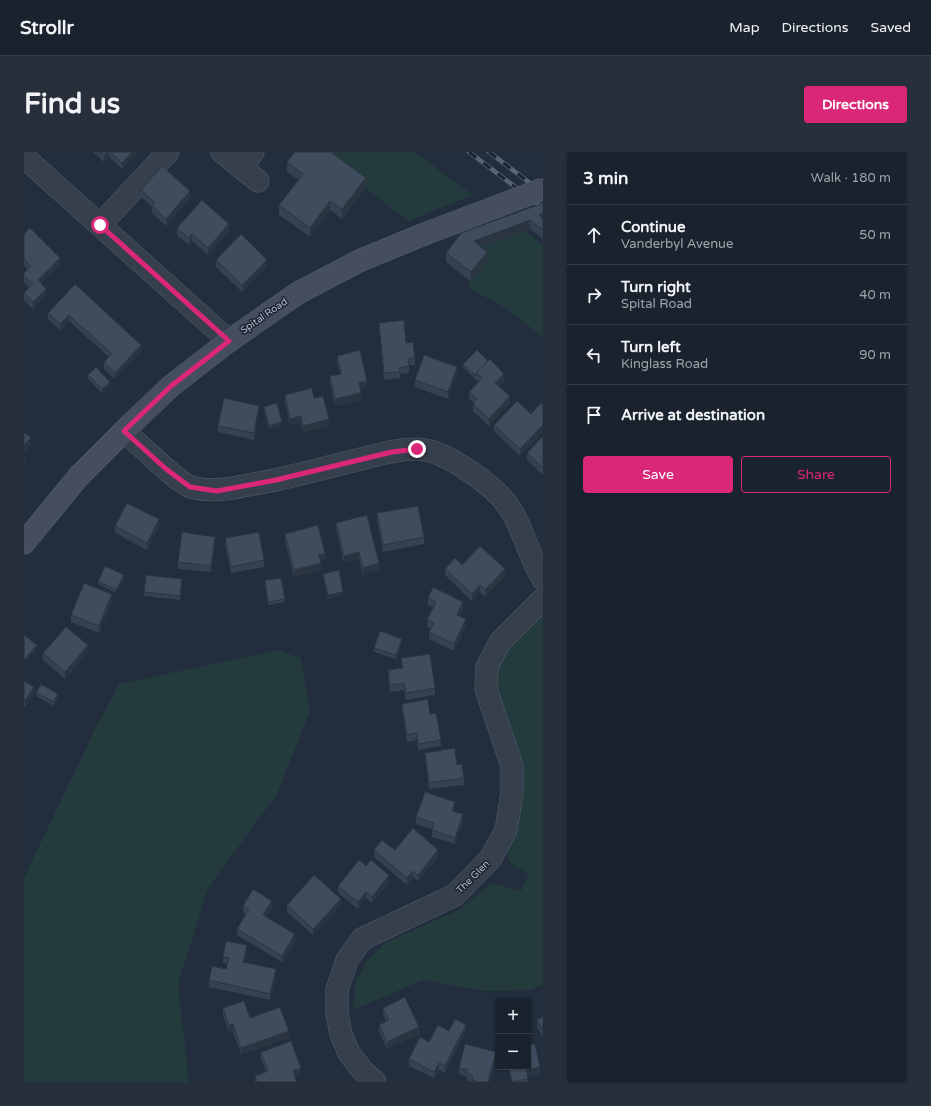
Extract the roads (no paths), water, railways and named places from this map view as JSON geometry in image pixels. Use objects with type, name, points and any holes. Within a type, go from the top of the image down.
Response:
[{"type":"main road","name":"Spital Road","points":[[24,543],[79,476],[171,386],[229,341],[298,293],[359,261],[422,235],[543,189]]},
{"type":"street","points":[[100,225],[168,152]]},
{"type":"street","points":[[222,152],[247,160],[258,181]]},
{"type":"street","points":[[24,156],[229,341]]},
{"type":"street","points":[[124,431],[166,469],[190,487],[217,491],[276,480],[392,452],[417,449],[437,453],[472,473],[500,496],[514,515],[536,569],[543,579]]},
{"type":"street","name":"The Glen","points":[[375,1082],[362,1070],[349,1053],[341,1034],[337,1013],[337,990],[347,960],[362,939],[455,895],[491,858],[506,830],[512,793],[512,766],[486,689],[487,668],[500,642],[543,599]]},
{"type":"railway","points":[[469,152],[543,208]]},
{"type":"railway","points":[[489,152],[543,193]]}]
